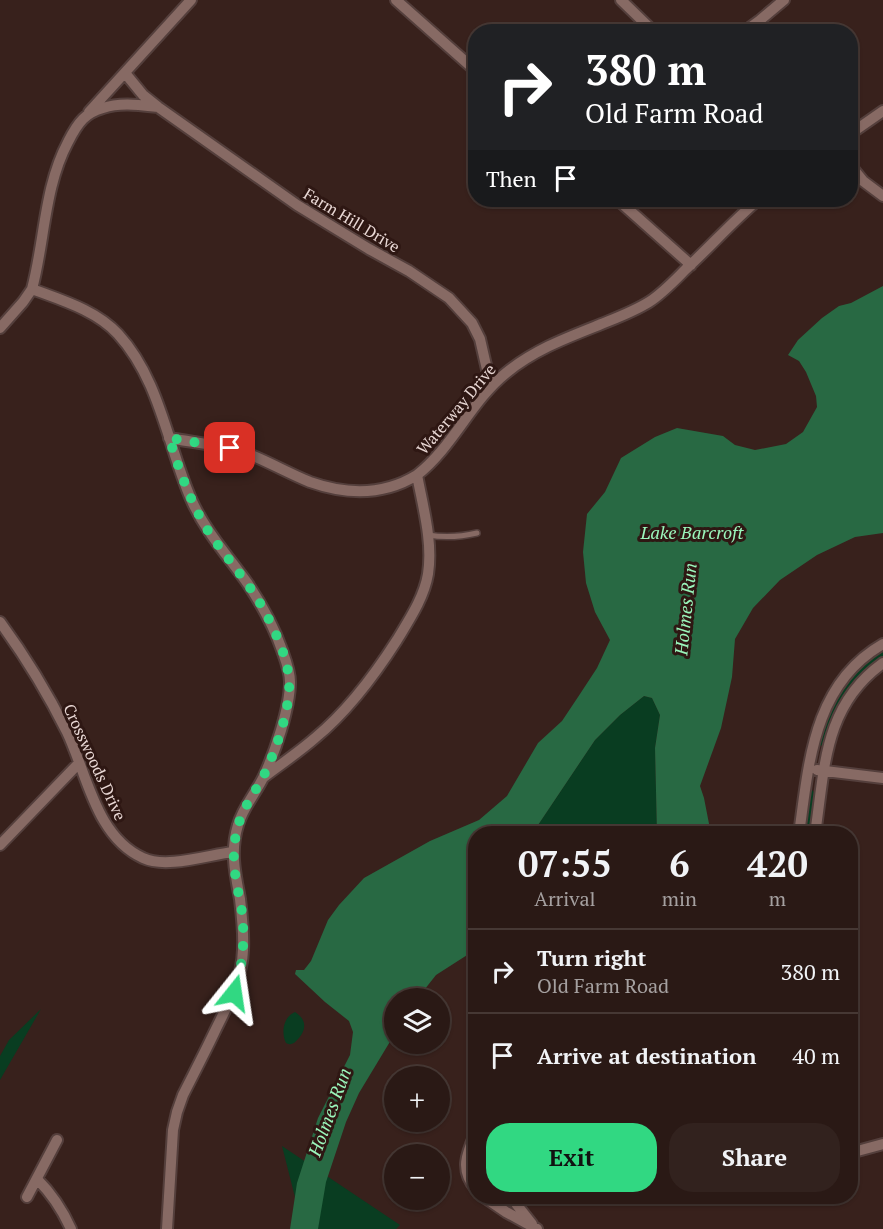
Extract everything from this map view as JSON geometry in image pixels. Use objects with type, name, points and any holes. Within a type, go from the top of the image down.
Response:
[{"type":"street","points":[[0,328],[32,289],[50,193],[57,169],[73,132],[191,0]]},
{"type":"street","points":[[396,0],[468,64]]},
{"type":"street","points":[[621,0],[646,24]]},
{"type":"street","points":[[755,24],[784,0]]},
{"type":"street","points":[[125,73],[158,107]]},
{"type":"street","points":[[83,119],[104,107],[138,104],[158,107]]},
{"type":"street","name":"Farm Hill Drive","points":[[158,107],[297,205],[369,249],[409,270],[449,298],[467,316],[480,339],[491,387]]},
{"type":"street","points":[[858,128],[883,111]]},
{"type":"street","points":[[858,175],[883,195]]},
{"type":"street","points":[[626,207],[691,265]]},
{"type":"street","name":"Waterway Drive","points":[[264,777],[315,739],[356,698],[381,665],[406,625],[425,585],[429,558],[428,536],[417,475],[439,454],[491,387],[517,364],[541,350],[647,303],[671,284],[751,207]]},
{"type":"street","points":[[32,289],[79,307],[106,323],[126,343],[156,398],[191,500],[217,544],[259,600],[271,623],[288,668],[289,689],[284,718],[264,777],[244,809],[238,824],[233,852],[242,914],[243,953],[240,973],[234,993],[183,1095],[177,1112],[173,1130],[167,1229]]},
{"type":"street","points":[[169,438],[230,448],[310,482],[348,491],[366,492],[394,487],[417,475]]},
{"type":"street","name":"Crosswoods Drive","points":[[0,622],[50,700],[66,730],[99,812],[118,840],[130,851],[144,859],[159,862],[233,852]]},
{"type":"street","points":[[800,826],[812,746],[830,698],[849,671],[862,658],[883,644]]},
{"type":"street","points":[[816,826],[826,750],[831,734],[843,707],[854,691],[883,663]]},
{"type":"street","points":[[0,845],[79,763]]},
{"type":"street","points":[[808,769],[883,778]]},
{"type":"street","points":[[27,1197],[57,1140]]},
{"type":"street","points":[[858,1151],[883,1144]]},
{"type":"street","points":[[468,1149],[466,1161],[468,1177]]},
{"type":"street","points":[[38,1179],[63,1211],[71,1229]]},
{"type":"street","points":[[494,1204],[536,1229]]},
{"type":"street","points":[[516,1204],[536,1229]]},
{"type":"lane","points":[[428,536],[453,537],[477,533]]},
{"type":"shaded area","points":[[883,649],[883,658],[861,676],[845,696],[832,719],[822,745],[817,747],[817,733],[838,693],[858,668]]},
{"type":"shaded area","points":[[644,696],[652,698],[660,715],[655,748],[657,826],[537,826],[595,740],[620,715]]},
{"type":"shaded area","points":[[809,790],[812,790],[815,793],[811,826],[804,826]]},
{"type":"shaded area","points":[[41,1009],[0,1080],[0,1056],[9,1040]]},
{"type":"shaded area","points":[[295,1012],[303,1021],[304,1027],[299,1038],[290,1044],[284,1039],[283,1030],[288,1018]]},
{"type":"shaded area","points":[[282,1146],[400,1225],[396,1229],[298,1229],[300,1217]]},
{"type":"water","name":"Lake Barcroft","points":[[883,286],[883,533],[855,537],[817,555],[780,580],[753,608],[735,639],[732,677],[721,728],[700,786],[709,826],[657,826],[655,748],[660,715],[652,698],[644,696],[620,715],[595,740],[537,826],[468,826],[468,954],[436,975],[426,988],[384,988],[384,1052],[359,1093],[346,1122],[326,1182],[318,1229],[290,1229],[297,1183],[318,1118],[350,1055],[353,1032],[349,1021],[295,974],[296,970],[304,970],[311,961],[328,920],[364,878],[430,841],[479,820],[507,796],[538,743],[562,721],[597,668],[610,640],[595,612],[586,583],[583,552],[587,514],[605,492],[621,458],[655,437],[677,428],[723,436],[735,445],[755,450],[786,444],[803,432],[817,407],[816,396],[806,372],[799,361],[788,355],[798,340],[839,306],[851,303]]},
{"type":"route","points":[[230,448],[169,438],[191,500],[205,526],[259,600],[271,623],[288,668],[290,682],[284,718],[264,777],[244,809],[235,837],[233,852],[242,914],[243,953],[234,993]]},
{"type":"water label","name":"Holmes Run","points":[[685,609]]},
{"type":"water label","name":"Holmes Run","points":[[329,1112]]}]
